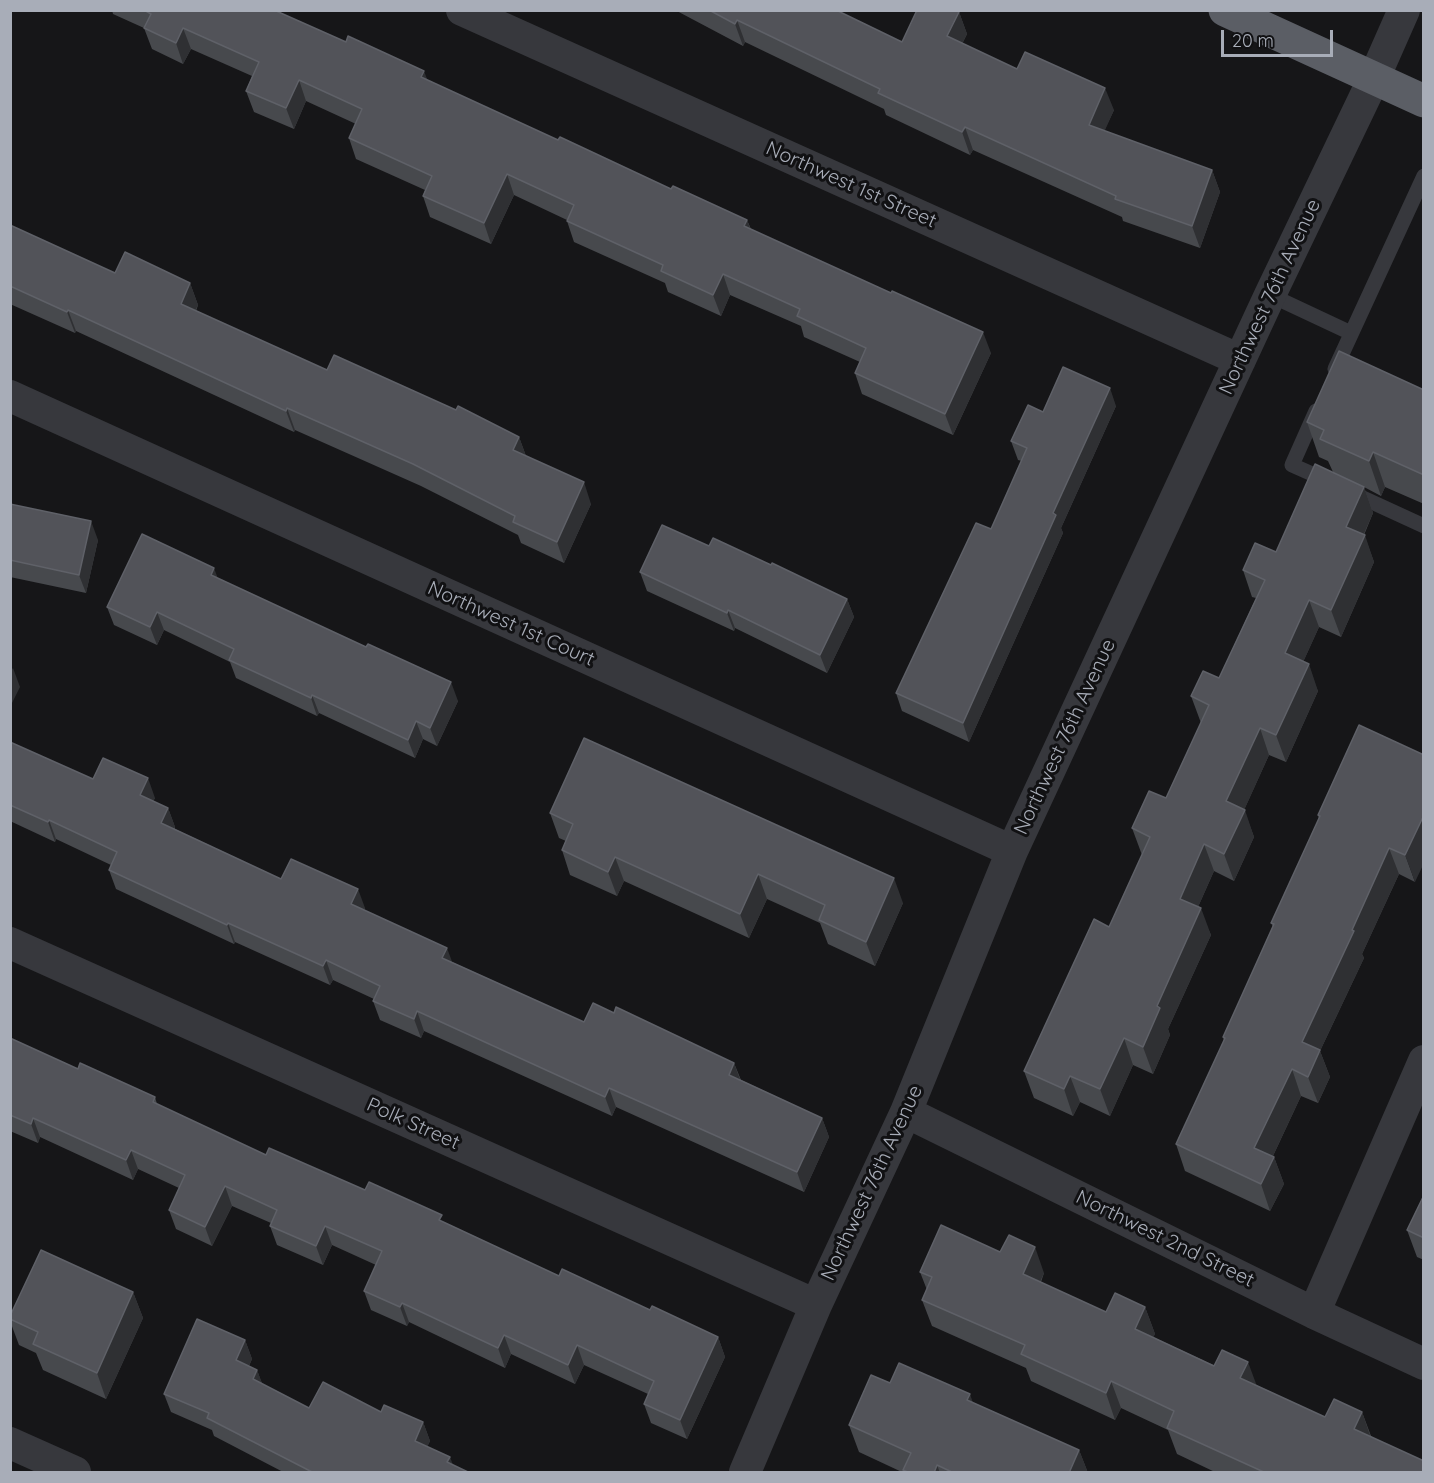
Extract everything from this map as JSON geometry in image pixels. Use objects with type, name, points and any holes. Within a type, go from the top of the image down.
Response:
[{"type":"highway","points":[[1226,10],[1424,101]]},
{"type":"street","name":"Northwest 1st Street","points":[[462,10],[1240,360]]},
{"type":"street","name":"Northwest 76th Avenue","points":[[745,1473],[816,1305],[906,1112],[1012,851],[1404,10]]},
{"type":"street","name":"Northwest 1st Court","points":[[10,396],[1012,851]]},
{"type":"street","name":"Polk Street","points":[[10,943],[816,1305]]},
{"type":"street","points":[[1314,1313],[1424,1061]]},
{"type":"street","name":"Northwest 2nd Street","points":[[906,1112],[1314,1313],[1424,1364]]},
{"type":"street","points":[[10,1443],[75,1473]]},
{"type":"lane","points":[[1424,176],[1292,465],[1424,526]]},
{"type":"lane","points":[[1270,295],[1351,333]]},
{"type":"building","points":[[144,10],[274,10],[346,42],[348,36],[424,71],[421,77],[558,140],[560,137],[671,189],[673,186],[747,220],[744,226],[983,332],[945,414],[855,373],[866,348],[797,316],[800,309],[723,274],[713,295],[661,271],[663,265],[567,221],[574,205],[507,174],[484,223],[423,196],[432,176],[349,138],[362,109],[299,80],[286,108],[246,91],[259,62],[183,28],[176,43],[144,28],[151,14]]},
{"type":"building","points":[[709,10],[836,10],[902,42],[917,10],[955,10],[959,12],[947,36],[1017,69],[1025,52],[1105,88],[1089,125],[1212,170],[1192,226],[1115,199],[1116,196],[965,127],[962,132],[878,93],[880,89],[737,20],[735,24]]},
{"type":"building","points":[[10,225],[115,273],[125,252],[190,283],[181,304],[327,370],[334,355],[456,410],[458,406],[519,437],[513,450],[584,482],[557,542],[513,522],[515,516],[413,464],[287,408],[286,411],[68,310],[67,312],[10,286]]},
{"type":"building","points":[[1339,351],[1424,390],[1424,475],[1373,452],[1369,461],[1320,439],[1324,430],[1307,422]]},
{"type":"building","points":[[1063,367],[1110,388],[1053,513],[1056,515],[963,723],[896,693],[976,523],[991,529],[1027,448],[1011,441],[1028,405],[1043,412]]},
{"type":"building","points":[[1315,464],[1364,487],[1346,527],[1365,535],[1331,610],[1309,600],[1285,653],[1309,664],[1276,735],[1260,728],[1226,801],[1245,810],[1224,854],[1204,844],[1180,899],[1201,908],[1157,1006],[1160,1008],[1143,1047],[1124,1038],[1100,1089],[1070,1076],[1064,1089],[1024,1071],[1094,919],[1109,927],[1150,837],[1132,828],[1149,791],[1166,798],[1209,705],[1191,696],[1203,671],[1219,678],[1265,580],[1243,570],[1255,543],[1276,552]]},
{"type":"building","points":[[10,504],[91,521],[79,575],[10,560]]},
{"type":"building","points":[[662,525],[709,546],[713,538],[847,599],[820,655],[728,610],[727,613],[640,572]]},
{"type":"building","points":[[142,534],[214,568],[211,575],[366,647],[368,644],[451,682],[430,728],[416,721],[408,740],[312,695],[311,698],[229,660],[234,649],[157,612],[150,627],[107,607]]},
{"type":"building","points":[[1359,725],[1424,755],[1424,815],[1405,855],[1389,848],[1352,930],[1354,931],[1302,1042],[1320,1050],[1308,1077],[1292,1069],[1254,1148],[1274,1157],[1261,1184],[1176,1144],[1225,1038],[1223,1037],[1274,924],[1271,923]]},
{"type":"building","points":[[584,738],[894,878],[866,942],[819,920],[825,905],[758,874],[740,914],[615,857],[608,872],[562,850],[573,824],[550,813]]},
{"type":"building","points":[[10,742],[93,779],[103,758],[148,778],[140,795],[168,808],[161,823],[281,879],[291,859],[358,889],[351,904],[447,948],[442,958],[584,1022],[593,1003],[614,1013],[616,1007],[734,1063],[729,1075],[822,1118],[797,1172],[609,1088],[605,1097],[417,1011],[414,1019],[373,1001],[380,986],[326,960],[323,966],[228,923],[227,925],[109,870],[117,852],[49,820],[48,822],[10,805]]},
{"type":"building","points":[[10,1038],[78,1069],[80,1063],[155,1097],[153,1102],[266,1155],[269,1148],[365,1190],[369,1182],[442,1215],[439,1220],[559,1276],[562,1269],[650,1310],[652,1306],[718,1337],[680,1420],[644,1404],[654,1381],[577,1345],[568,1365],[504,1335],[498,1348],[402,1303],[400,1307],[364,1291],[382,1251],[325,1226],[316,1246],[270,1226],[277,1210],[225,1186],[205,1227],[169,1210],[185,1175],[131,1150],[126,1160],[33,1118],[31,1124],[10,1115]]},
{"type":"building","points":[[1424,1195],[1424,1238],[1407,1230]]},
{"type":"building","points":[[941,1225],[1000,1252],[1009,1235],[1035,1247],[1023,1274],[1106,1312],[1115,1293],[1145,1307],[1135,1329],[1214,1366],[1222,1350],[1248,1362],[1240,1378],[1325,1417],[1334,1399],[1362,1412],[1354,1429],[1424,1461],[1424,1473],[1266,1473],[1167,1428],[1174,1411],[1111,1381],[1106,1393],[1021,1354],[1025,1345],[922,1300],[932,1277],[920,1272]]},
{"type":"building","points":[[41,1250],[133,1292],[97,1373],[33,1344],[38,1332],[10,1319]]},
{"type":"building","points":[[197,1319],[245,1340],[236,1360],[257,1370],[253,1379],[309,1408],[323,1382],[381,1412],[384,1405],[423,1422],[415,1441],[450,1457],[447,1462],[470,1473],[314,1473],[207,1418],[209,1413],[164,1394]]},
{"type":"building","points":[[899,1363],[970,1394],[967,1400],[1079,1450],[1069,1473],[954,1473],[937,1465],[934,1473],[910,1473],[903,1470],[911,1453],[849,1425],[871,1375],[890,1383]]}]
